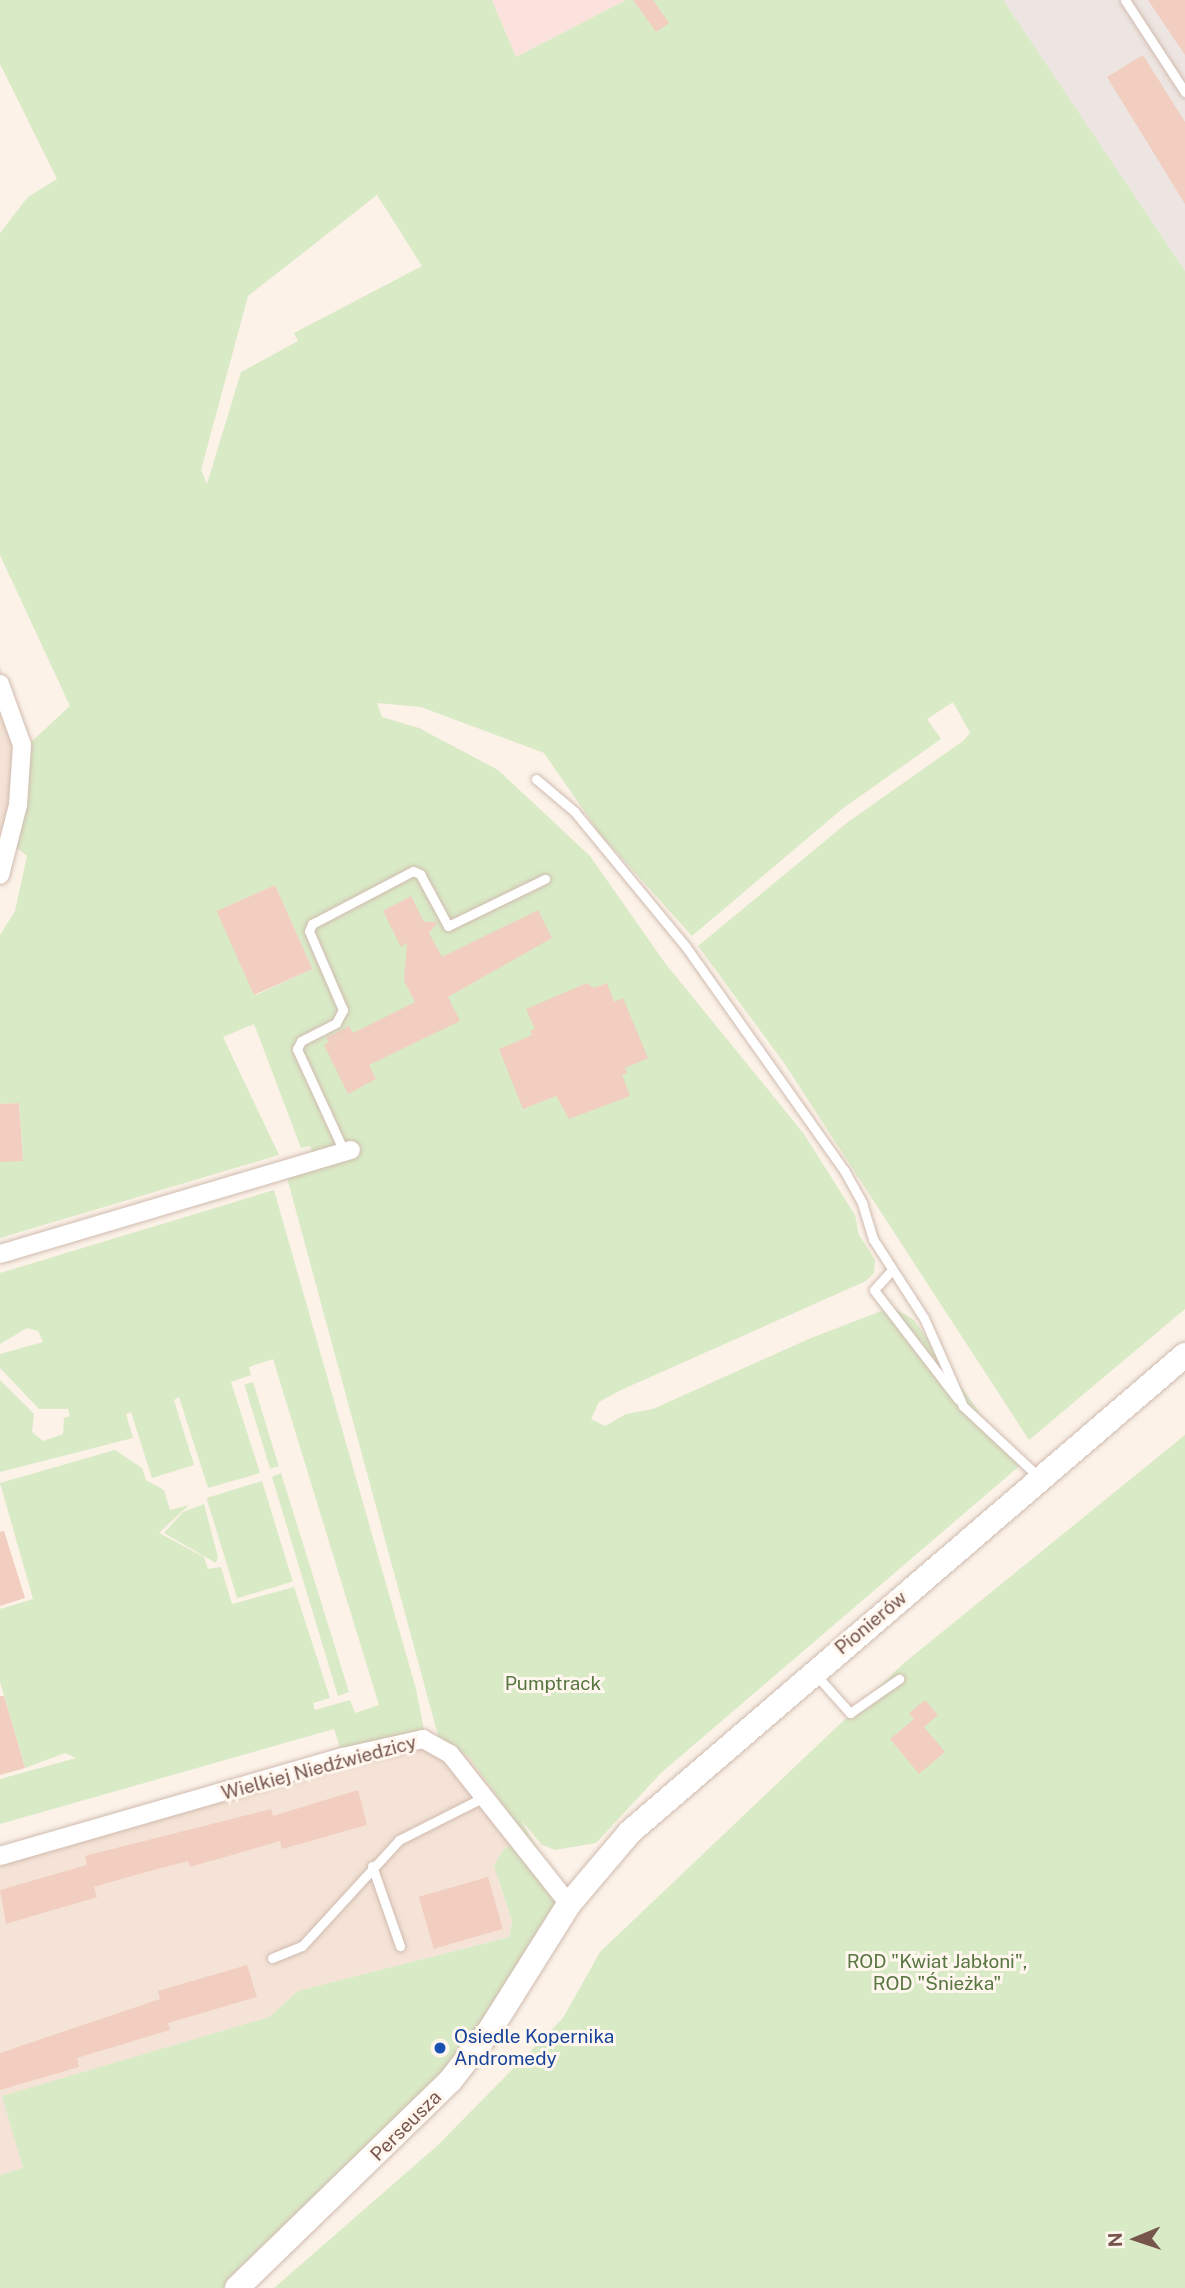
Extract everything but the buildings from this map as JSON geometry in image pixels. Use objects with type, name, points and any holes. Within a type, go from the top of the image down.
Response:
[{"type":"street","points":[[0,684],[22,744],[18,806],[0,875]]},
{"type":"street","points":[[0,1254],[351,1150]]},
{"type":"street","name":"Pionierów","points":[[569,1904],[653,1809],[1185,1354]]},
{"type":"street","name":"Wielkiej Niedźwiedzicy","points":[[0,1856],[417,1739],[433,1742],[450,1754],[569,1904]]},
{"type":"street","name":"Perseusza","points":[[237,2288],[450,2081],[490,2030],[569,1904]]},
{"type":"lane","points":[[1125,0],[1185,92]]},
{"type":"lane","points":[[536,779],[574,811],[686,947],[844,1171],[891,1271],[924,1318],[963,1406]]},
{"type":"lane","points":[[351,1150],[342,1147],[297,1049],[301,1041],[336,1023],[343,1010],[309,931],[312,924],[413,872],[420,874],[448,926],[545,879]]},
{"type":"lane","points":[[891,1271],[874,1290],[963,1406],[1040,1479]]},
{"type":"lane","points":[[814,1672],[850,1713],[899,1679]]},
{"type":"lane","points":[[272,1958],[302,1946],[398,1840],[484,1797]]},
{"type":"lane","points":[[372,1866],[400,1946]]},
{"type":"shaded area","points":[[492,0],[626,0],[516,57]]},
{"type":"shaded area","points":[[1003,0],[1185,0],[1185,271]]},
{"type":"shaded area","points":[[0,665],[22,744],[0,877]]},
{"type":"shaded area","points":[[439,1739],[469,1757],[524,1833],[502,1851],[498,1880],[512,1921],[509,1937],[298,1991],[269,2017],[3,2096],[23,2168],[0,2175],[0,1856]]},
{"type":"green space","name":"Pumptrack","points":[[0,0],[492,0],[516,57],[626,0],[1003,0],[1185,271],[1185,1309],[1029,1440],[784,1063],[698,946],[848,822],[963,741],[970,733],[953,702],[927,719],[941,739],[842,809],[692,936],[600,834],[544,753],[421,707],[377,703],[382,717],[419,728],[498,770],[590,856],[665,963],[804,1134],[855,1215],[859,1235],[875,1260],[874,1273],[866,1281],[621,1390],[599,1402],[591,1419],[605,1426],[626,1414],[653,1409],[811,1338],[892,1307],[914,1320],[999,1440],[1023,1463],[661,1773],[596,1843],[555,1850],[542,1845],[521,1820],[569,1904],[490,2030],[237,2288],[0,2288],[0,2175],[23,2168],[2,2096],[269,2017],[298,1991],[509,1937],[512,1921],[494,1866],[502,1851],[524,1833],[469,1757],[439,1739],[286,1174],[316,1165],[310,1146],[301,1148],[254,1024],[223,1037],[279,1155],[0,1238],[0,1162],[23,1160],[19,1103],[0,1104],[0,935],[15,911],[27,856],[16,847],[29,783],[31,742],[70,706],[0,555],[0,233],[28,197],[57,179],[0,64]],"holes":[[[377,195],[422,266],[294,333],[298,341],[241,372],[207,484],[201,470],[248,296]],[[275,885],[312,969],[256,995],[217,911]]]},
{"type":"green space","points":[[274,1190],[416,1689],[426,1740],[343,1757],[334,1729],[0,1824],[0,1779],[76,1758],[65,1753],[25,1768],[0,1682],[0,1609],[33,1599],[0,1483],[115,1450],[142,1468],[146,1480],[164,1490],[170,1510],[189,1505],[159,1533],[204,1557],[208,1569],[221,1567],[232,1604],[294,1587],[330,1698],[313,1703],[315,1710],[350,1700],[355,1713],[379,1705],[273,1359],[249,1367],[251,1375],[231,1382],[260,1473],[208,1488],[179,1397],[174,1400],[194,1465],[152,1478],[131,1412],[126,1414],[133,1438],[0,1472],[0,1380],[34,1414],[32,1432],[43,1441],[63,1434],[64,1418],[70,1416],[68,1409],[39,1409],[0,1368],[0,1354],[43,1342],[38,1331],[27,1328],[0,1344],[0,1273]]},
{"type":"green space","points":[[253,1382],[279,1466],[270,1469],[244,1385]]},
{"type":"green space","name":"ROD \"Kwiat Jabłoni\", ROD \"Śnieżka\"","points":[[1185,1435],[1185,2288],[274,2288],[437,2146],[563,2018],[600,1952],[904,1663]]},
{"type":"green space","points":[[281,1473],[349,1692],[338,1696],[272,1477]]},
{"type":"green space","points":[[262,1481],[293,1581],[237,1598],[207,1498]]},
{"type":"green space","points":[[204,1504],[218,1557],[216,1563],[164,1533],[183,1512]]},
{"type":"place","name":"Osiedle Kopernika Andromedy","points":[[440,2048]]}]
